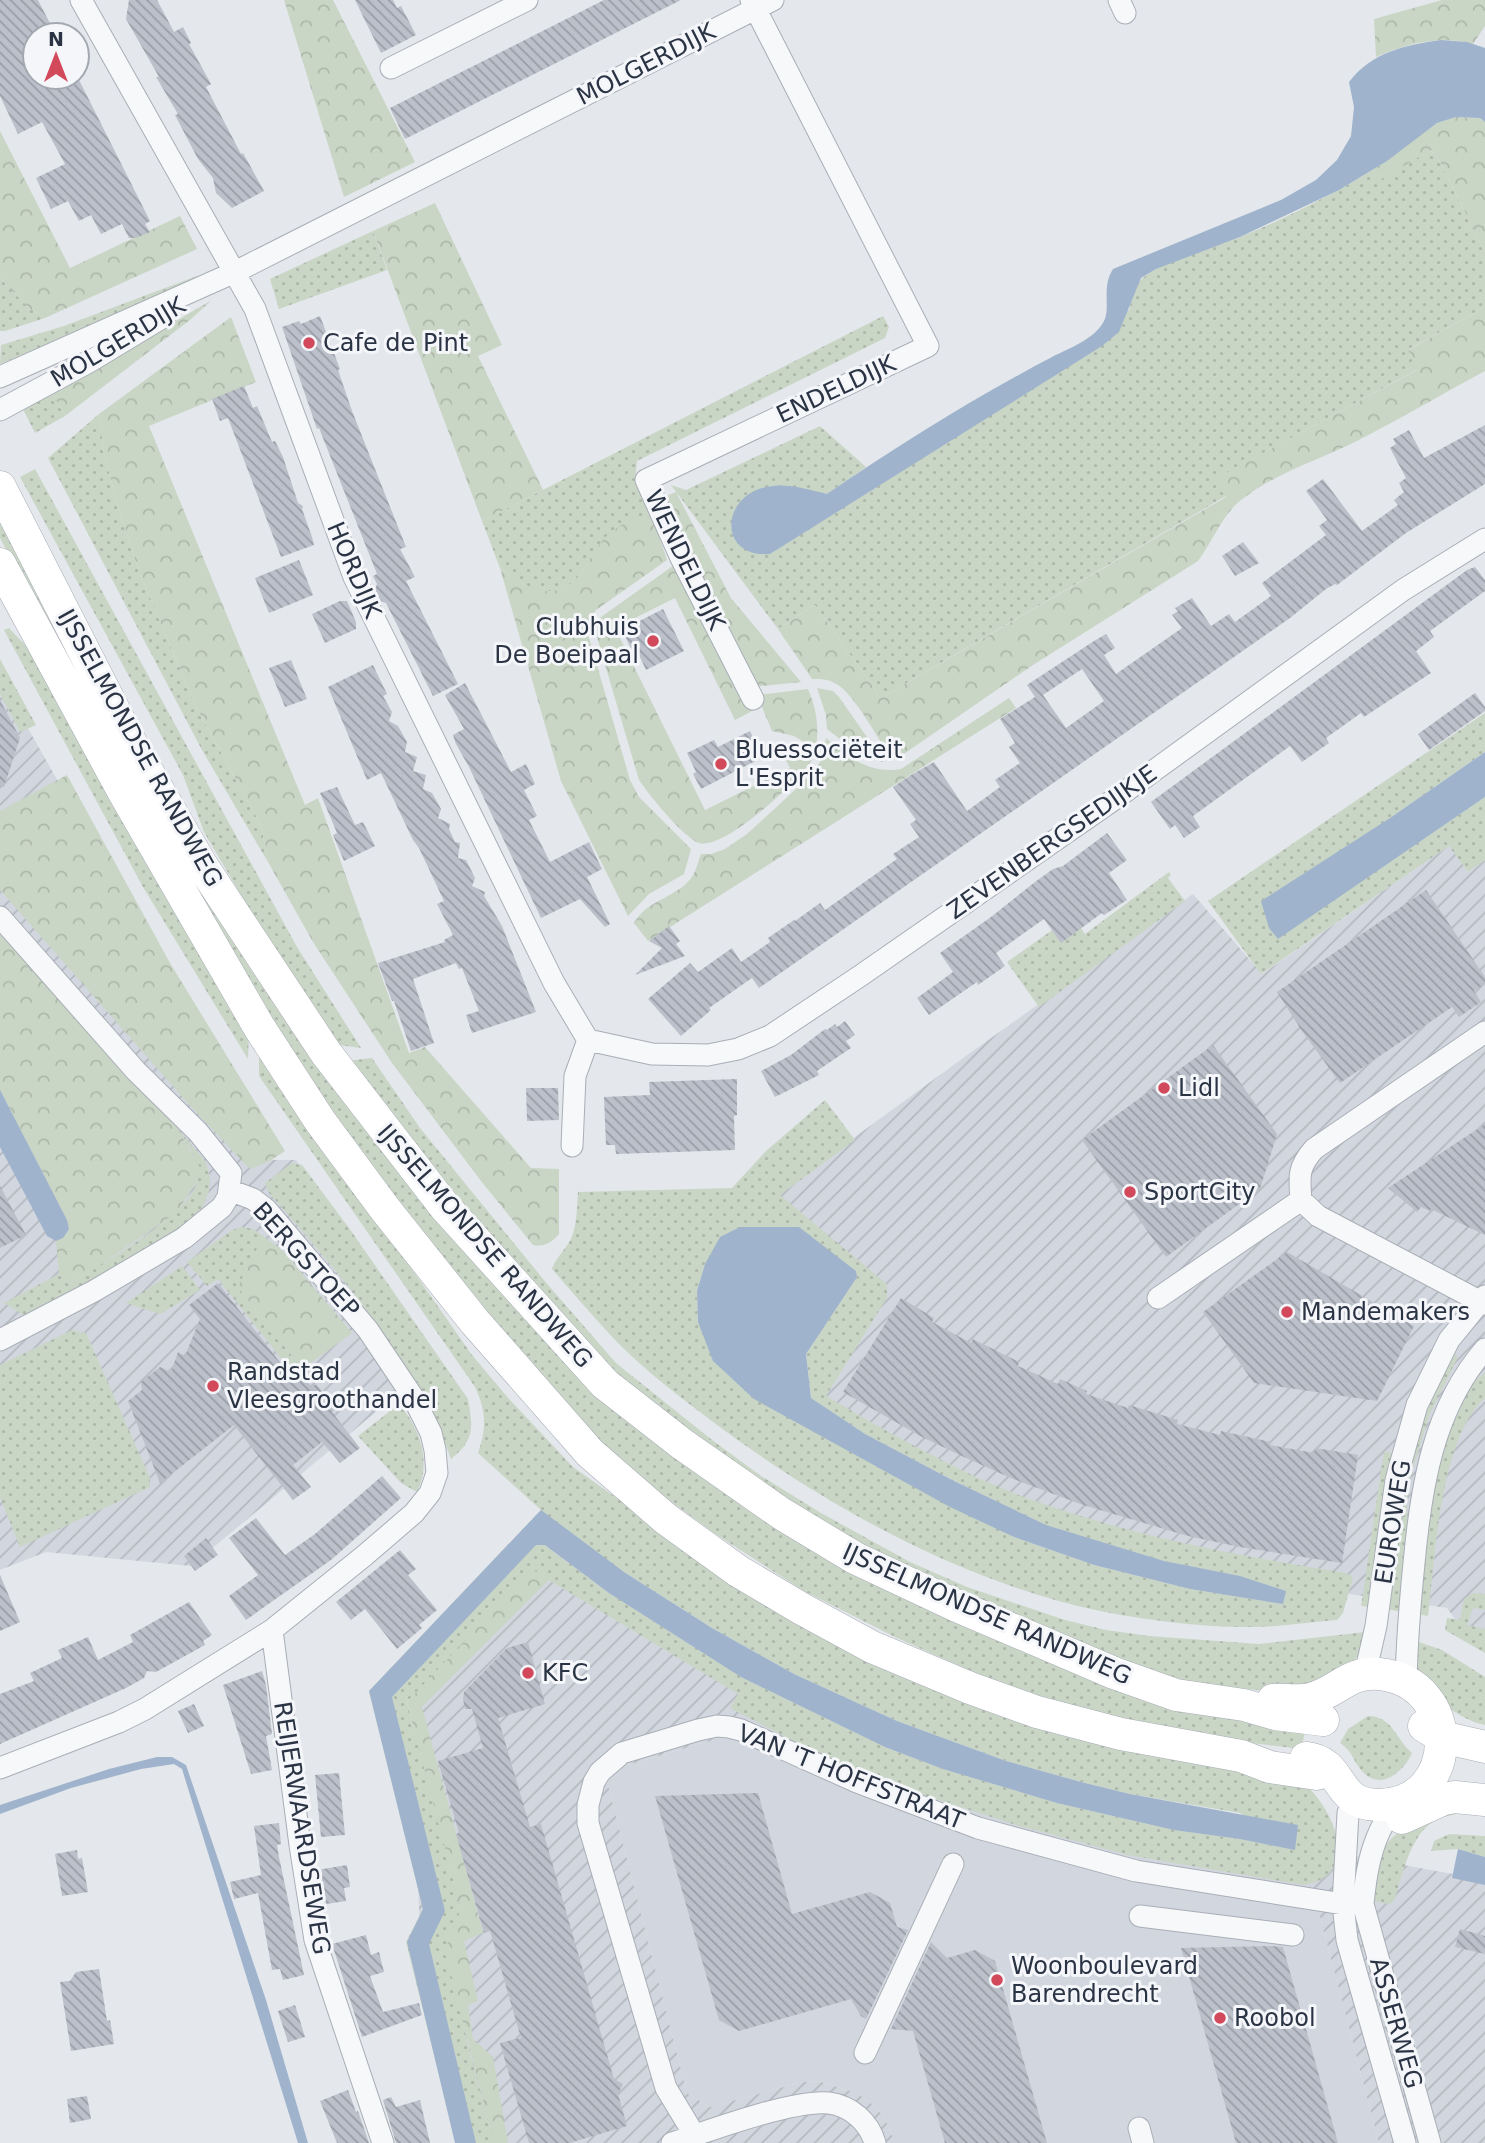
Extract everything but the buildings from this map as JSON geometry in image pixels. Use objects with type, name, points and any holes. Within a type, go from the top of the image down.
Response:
[{"type":"main road","name":"IJSSELMONDSE RANDWEG","points":[[0,487],[132,744],[201,864],[326,1053],[445,1207],[605,1384],[682,1444],[782,1514],[855,1558],[957,1606],[1114,1673],[1176,1695],[1244,1705],[1275,1714],[1320,1709]]},
{"type":"main road","name":"IJSSELMONDSE RANDWEG","points":[[0,564],[123,791],[259,1027],[320,1121],[385,1209],[475,1322],[590,1453],[666,1519],[738,1571],[872,1647],[970,1688],[1037,1712],[1121,1734],[1241,1756],[1270,1767],[1315,1766]]},
{"type":"main road","points":[[1390,1676],[1406,1681],[1427,1699],[1440,1728],[1440,1756],[1432,1792],[1416,1813],[1390,1812],[1360,1819],[1348,1813],[1325,1793],[1315,1766],[1320,1709],[1336,1704],[1363,1683],[1390,1676]]},
{"type":"main road","points":[[1363,1683],[1395,1696],[1413,1709],[1426,1728],[1485,1732]]},
{"type":"main road","points":[[1440,1728],[1485,1747]]},
{"type":"main road","points":[[1315,1766],[1329,1766],[1346,1793],[1359,1802],[1378,1805],[1390,1812]]},
{"type":"main road","points":[[1432,1792],[1485,1788]]},
{"type":"main road","points":[[1432,1792],[1485,1800]]},
{"type":"street","name":"HORDIJK","points":[[81,0],[255,309],[354,577],[554,983],[588,1040]]},
{"type":"street","points":[[391,68],[527,0]]},
{"type":"street","name":"MOLGERDIJK","points":[[0,377],[235,272],[760,3],[928,346]]},
{"type":"street","name":"MOLGERDIJK","points":[[0,410],[89,362],[235,272]]},
{"type":"street","name":"ENDELDIJK","points":[[743,433],[928,346]]},
{"type":"street","name":"WENDELDIJK","points":[[743,433],[646,480],[681,558],[753,699]]},
{"type":"street","name":"ZEVENBERGSEDIJKJE","points":[[588,1040],[652,1054],[708,1055],[738,1049],[770,1036],[1119,796],[1404,590],[1485,539]]},
{"type":"street","name":"BERGSTOEP","points":[[0,916],[136,1071],[206,1143],[231,1173],[229,1190],[253,1199],[266,1209],[368,1330],[413,1397],[431,1433],[437,1473],[430,1493],[414,1513],[272,1630],[145,1709],[119,1722],[0,1768]]},
{"type":"street","points":[[1483,1305],[1318,1216],[1301,1200],[1299,1174],[1304,1161],[1314,1149],[1485,1032]]},
{"type":"street","points":[[572,1146],[575,1076],[588,1040]]},
{"type":"street","points":[[0,1340],[105,1285],[184,1238],[222,1207],[228,1198],[229,1190]]},
{"type":"street","points":[[1158,1298],[1301,1200]]},
{"type":"street","name":"EUROWEG","points":[[1363,1683],[1376,1626],[1395,1480],[1418,1405],[1449,1340],[1483,1305]]},
{"type":"street","name":"EUROWEG","points":[[1406,1681],[1420,1500],[1432,1447],[1452,1398],[1485,1349]]},
{"type":"street","name":"REIJERWAARDSEWEG","points":[[272,1630],[315,1940],[383,2143]]},
{"type":"street","name":"VAN 'T HOFFSTRAAT","points":[[695,2136],[666,2088],[589,1823],[589,1805],[594,1782],[600,1772],[622,1753],[717,1726],[741,1730],[857,1782],[978,1828],[1136,1871],[1353,1903]]},
{"type":"street","points":[[1353,1903],[1376,1837],[1390,1812]]},
{"type":"street","points":[[1348,1813],[1353,1903]]},
{"type":"street","points":[[865,2053],[953,1864]]},
{"type":"street","name":"ASSERWEG","points":[[1353,1903],[1347,1940],[1405,2143]]},
{"type":"street","name":"ASSERWEG","points":[[1353,1903],[1430,2143]]},
{"type":"street","points":[[1140,1916],[1293,1935]]},
{"type":"street","points":[[672,2143],[796,2106],[828,2103],[853,2111],[871,2130],[875,2143]]},
{"type":"shaded area","points":[[0,675],[273,1160],[296,1160],[431,1366],[191,1566],[46,1552],[0,1570]]},
{"type":"shaded area","points":[[1450,845],[1468,872],[1485,860],[1485,1640],[1465,1633],[1447,1608],[1349,1594],[1270,1610],[850,1486],[763,1204],[1193,894],[1262,974]]},
{"type":"shaded area","points":[[537,1532],[774,1680],[748,1710],[714,1740],[621,1767],[607,1781],[687,2093],[710,2107],[802,2082],[818,2081],[857,2093],[877,2108],[890,2128],[894,2143],[474,2143],[420,1944],[412,1661]]},
{"type":"shaded area","name":"Woonboulevard Barendrecht","points":[[774,1680],[976,1769],[1316,1849],[1310,1878],[1379,2143],[894,2143],[890,2128],[877,2108],[857,2093],[818,2081],[802,2082],[710,2107],[687,2093],[607,1781],[621,1767],[714,1740]]},
{"type":"shaded area","points":[[1316,1849],[1458,1875],[1485,1883],[1485,2143],[1379,2143],[1310,1878]]},
{"type":"green space","points":[[284,0],[333,0],[415,162],[344,197]]},
{"type":"green space","points":[[1442,0],[1485,0],[1485,26],[1473,44],[1448,40],[1423,42],[1376,57],[1374,19]]},
{"type":"green space","points":[[1456,117],[1480,118],[1485,122],[1485,252],[1437,156],[1431,150],[1380,180],[1372,170],[1437,123]]},
{"type":"green space","points":[[0,131],[70,268],[180,216],[197,249],[45,318],[29,308],[0,278]]},
{"type":"green space","points":[[1430,150],[1437,156],[1485,252],[1485,307],[1409,349],[1418,369],[1216,479],[1226,496],[881,698],[815,605],[778,629],[671,485],[686,490],[820,426],[866,467],[827,494],[770,486],[770,554],[1129,310],[1138,284],[1153,271],[1272,223],[1372,170],[1380,179]]},
{"type":"green space","points":[[435,203],[502,345],[478,356],[543,490],[482,521],[373,231]]},
{"type":"green space","points":[[373,231],[387,270],[279,309],[270,279]]},
{"type":"green space","points":[[197,276],[199,280],[164,298],[0,364],[1,345],[64,326]]},
{"type":"green space","points":[[0,278],[29,308],[45,318],[0,331]]},
{"type":"green space","points":[[212,300],[190,320],[65,416],[52,393]]},
{"type":"green space","points":[[1485,307],[1485,371],[1357,441],[1254,490],[1228,513],[1198,561],[1033,665],[895,760],[845,691],[832,682],[812,679],[778,629],[815,605],[881,698],[1226,497],[1215,479],[1417,370],[1408,350]]},
{"type":"green space","points":[[883,316],[889,327],[885,338],[637,461],[635,482],[653,518],[588,563],[576,580],[561,591],[537,591],[500,568],[482,521]]},
{"type":"green space","points":[[231,317],[256,382],[149,426],[305,805],[318,798],[409,1053],[425,1047],[531,1168],[559,1169],[559,1234],[544,1245],[533,1245],[481,1181],[392,1063],[313,942],[268,862],[261,825],[195,705],[139,571],[104,453],[99,414]]},
{"type":"green space","points":[[52,393],[65,416],[35,433],[23,409]]},
{"type":"green space","points":[[99,414],[104,453],[139,571],[195,705],[261,825],[268,862],[202,750],[48,458]]},
{"type":"green space","points":[[35,469],[297,947],[361,1048],[339,1045],[276,955],[204,832],[183,775],[20,477]]},
{"type":"green space","points":[[676,492],[731,598],[801,682],[753,687],[657,500]]},
{"type":"green space","points":[[638,517],[653,518],[667,560],[596,610],[589,620],[588,634],[630,780],[639,797],[691,849],[684,874],[649,894],[628,916],[561,781],[500,568],[518,581],[538,590],[558,590],[577,578],[609,533]]},
{"type":"green space","points":[[0,522],[159,819],[462,1242],[817,1552],[1306,1728],[1301,1749],[1244,1742],[1091,1714],[1002,1685],[897,1638],[804,1591],[714,1533],[639,1478],[593,1433],[509,1339],[380,1182],[281,1034],[157,830],[0,538]]},
{"type":"green space","points":[[677,563],[754,710],[735,720],[675,598],[615,628],[705,810],[790,768],[777,742],[791,745],[813,758],[793,782],[760,812],[726,836],[711,843],[699,843],[685,833],[639,780],[596,634],[601,617]]},
{"type":"green space","points":[[9,628],[42,663],[249,1031],[248,1059],[143,887],[4,630]]},
{"type":"green space","points":[[0,659],[36,725],[20,732],[0,694]]},
{"type":"green space","points":[[817,688],[833,691],[839,697],[882,762],[857,752],[827,729],[826,715]]},
{"type":"green space","points":[[808,689],[816,719],[816,749],[794,736],[772,731],[757,695]]},
{"type":"green space","points":[[1009,698],[1016,708],[648,941],[634,923],[647,908],[688,882],[701,854],[725,849],[747,834],[796,789],[817,768],[826,738],[852,758],[870,767],[901,769]]},
{"type":"green space","points":[[1485,713],[1485,752],[1390,818],[1269,928],[1278,938],[1485,797],[1485,860],[1468,872],[1449,846],[1261,974],[1208,901]]},
{"type":"green space","points":[[67,775],[170,963],[285,1151],[268,1162],[250,1169],[193,1109],[0,890],[0,811]]},
{"type":"green space","points":[[1169,872],[1171,875],[1168,878],[1185,901],[1039,1007],[1007,962],[1072,916],[1085,934]]},
{"type":"green space","points":[[0,933],[177,1128],[201,1169],[197,1182],[176,1213],[93,1270],[69,1283],[59,1274],[56,1241],[63,1238],[67,1220],[0,1090]]},
{"type":"green space","points":[[259,1051],[472,1355],[573,1467],[721,1572],[803,1620],[1306,1785],[1326,1811],[1338,1842],[1338,1857],[1332,1869],[1321,1879],[1303,1885],[1128,1855],[1016,1825],[884,1782],[820,1755],[730,1708],[738,1694],[532,1570],[407,1702],[461,1910],[448,1940],[467,2042],[494,2143],[456,2143],[406,1942],[423,1909],[369,1691],[541,1510],[478,1453],[484,1420],[475,1387],[259,1076]],"holes":[[[544,1545],[624,1572],[712,1628],[794,1674],[897,1721],[1006,1761],[1081,1782],[1130,1794],[1240,1813],[1295,1850],[1174,1830],[1057,1803],[943,1769],[885,1747],[741,1677],[609,1593]]]},
{"type":"green space","points":[[372,1058],[420,1128],[548,1285],[616,1363],[761,1476],[821,1513],[910,1562],[967,1587],[1065,1620],[1106,1630],[1149,1636],[1259,1644],[1365,1632],[1363,1649],[1353,1662],[1291,1693],[1202,1685],[1147,1671],[916,1574],[826,1527],[635,1392],[515,1270],[346,1061]]},
{"type":"green space","points":[[825,1100],[855,1140],[780,1195],[887,1284],[887,1298],[826,1396],[954,1467],[1008,1491],[1073,1514],[1189,1544],[1346,1573],[1353,1577],[1343,1613],[1337,1620],[1274,1626],[1196,1625],[1100,1611],[998,1581],[948,1561],[851,1513],[760,1456],[642,1366],[552,1269],[573,1234],[578,1192],[732,1188],[766,1151]],"holes":[[[705,1264],[856,1271],[857,1277],[806,1354],[811,1398],[865,1434],[1046,1525],[1164,1561],[1239,1576],[1286,1591],[1283,1604],[1190,1589],[1094,1565],[1014,1537],[698,1322],[697,1291]]]},
{"type":"green space","points":[[177,1128],[206,1162],[210,1178],[203,1207],[193,1219],[130,1264],[27,1317],[4,1303],[59,1274],[70,1283],[141,1239],[178,1210],[190,1196],[198,1175],[193,1154]]},
{"type":"green space","points":[[292,1163],[302,1165],[349,1228],[468,1399],[470,1432],[464,1446],[451,1459],[417,1385],[396,1351],[348,1286],[269,1193],[265,1183]]},
{"type":"green space","points":[[241,1227],[253,1229],[263,1236],[238,1287],[302,1369],[293,1373],[218,1279],[207,1286],[187,1262],[232,1230]]},
{"type":"green space","points":[[263,1236],[282,1250],[352,1333],[302,1369],[238,1287]]},
{"type":"green space","points":[[182,1266],[200,1290],[160,1314],[126,1303]]},
{"type":"green space","points":[[72,1330],[86,1333],[150,1478],[150,1487],[20,1547],[0,1497],[0,1365]]},
{"type":"green space","points":[[1453,1354],[1456,1354],[1457,1359],[1430,1413],[1411,1475],[1407,1501],[1408,1569],[1403,1612],[1386,1609],[1401,1491],[1421,1417]]},
{"type":"green space","points":[[1485,1373],[1485,1398],[1470,1416],[1458,1440],[1449,1469],[1437,1532],[1428,1616],[1417,1614],[1435,1484],[1444,1449],[1455,1416],[1468,1390]]},
{"type":"green space","points":[[399,1404],[413,1424],[421,1446],[423,1469],[417,1492],[401,1483],[358,1436]]},
{"type":"green space","points":[[1384,1451],[1396,1454],[1372,1607],[1361,1606]]},
{"type":"green space","points":[[532,1569],[549,1580],[422,1707],[483,1933],[464,1941],[478,2001],[468,2005],[473,2039],[493,2057],[508,2143],[494,2143],[446,1957],[448,1940],[461,1910],[407,1702]]},
{"type":"green space","points":[[1473,1593],[1485,1594],[1485,1610],[1473,1608],[1467,1625],[1485,1629],[1485,1653],[1445,1630],[1447,1618],[1460,1620],[1464,1599]]},
{"type":"green space","points":[[1413,1640],[1442,1650],[1485,1677],[1485,1725],[1464,1717],[1443,1704],[1425,1686],[1415,1667]]},
{"type":"green space","points":[[1368,1716],[1388,1724],[1412,1753],[1398,1772],[1385,1779],[1371,1778],[1364,1773],[1340,1743],[1348,1729]]},
{"type":"green space","points":[[1466,1810],[1438,1819],[1425,1828],[1408,1857],[1394,1901],[1389,1904],[1373,1901],[1374,1877],[1386,1844],[1410,1826]]},
{"type":"green space","points":[[1449,1834],[1485,1836],[1485,1857],[1458,1849],[1431,1851],[1434,1841]]},
{"type":"water","points":[[1441,40],[1467,42],[1485,48],[1485,122],[1480,118],[1456,117],[1437,123],[1387,161],[1339,190],[1240,237],[1156,269],[1141,278],[1119,332],[1102,346],[770,554],[752,552],[740,546],[733,535],[731,523],[735,510],[743,499],[756,490],[787,486],[827,494],[966,405],[1081,343],[1094,333],[1106,316],[1109,276],[1113,269],[1281,200],[1316,180],[1337,160],[1351,136],[1354,107],[1349,82],[1368,63],[1379,57],[1415,44]]},
{"type":"water","points":[[1485,752],[1485,797],[1278,939],[1269,928],[1261,901],[1390,818]]},
{"type":"water","points":[[0,1090],[67,1220],[69,1229],[63,1238],[56,1241],[47,1236],[0,1147]]},
{"type":"water","points":[[740,1227],[799,1227],[856,1271],[857,1277],[806,1354],[811,1398],[865,1434],[1046,1525],[1164,1561],[1240,1576],[1286,1591],[1283,1604],[1190,1589],[1094,1565],[1014,1537],[950,1507],[754,1399],[713,1361],[698,1322],[697,1291],[705,1264],[720,1237]]},
{"type":"water","points":[[541,1510],[624,1572],[712,1628],[794,1674],[897,1721],[1006,1761],[1081,1782],[1130,1794],[1298,1825],[1295,1850],[1174,1830],[1057,1803],[943,1769],[885,1747],[741,1677],[609,1593],[545,1545],[536,1545],[392,1697],[445,1911],[429,1944],[476,2143],[455,2143],[407,1942],[423,1909],[369,1691]]},
{"type":"water","points":[[157,1757],[172,1757],[186,1765],[266,2000],[308,2143],[298,2143],[182,1769],[174,1764],[141,1769],[71,1788],[0,1814],[0,1805],[109,1769]]},
{"type":"water","points":[[1458,1849],[1485,1857],[1485,1885],[1452,1878]]},
{"type":"place","name":"Cafe de Pint","points":[[309,343]]},
{"type":"place","name":"Clubhuis De Boeipaal","points":[[653,641]]},
{"type":"place","name":"Bluessociëteit L'Esprit","points":[[721,764]]},
{"type":"place","name":"Lidl","points":[[1164,1088]]},
{"type":"place","name":"SportCity","points":[[1130,1192]]},
{"type":"place","name":"Mandemakers","points":[[1287,1312]]},
{"type":"place","name":"Randstad Vleesgroothandel","points":[[213,1386]]},
{"type":"place","name":"KFC","points":[[528,1673]]},
{"type":"place","name":"Woonboulevard Barendrecht","points":[[997,1980]]},
{"type":"place","name":"Roobol","points":[[1220,2018]]}]
